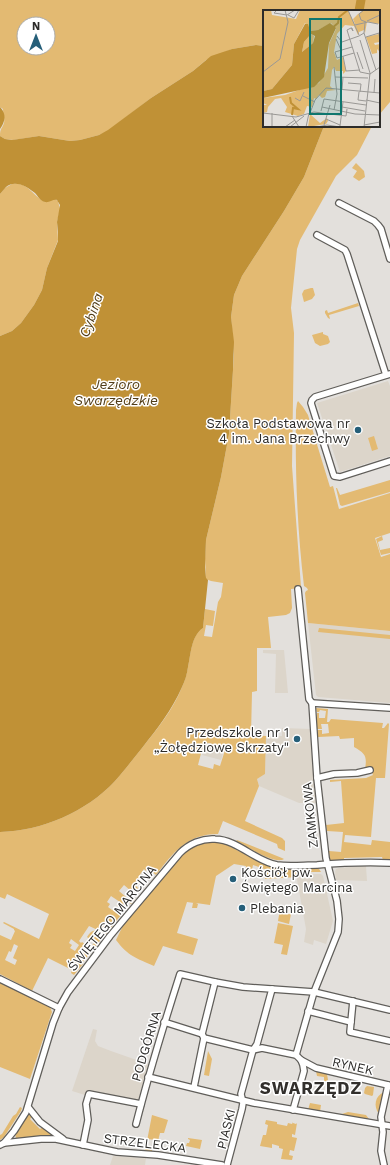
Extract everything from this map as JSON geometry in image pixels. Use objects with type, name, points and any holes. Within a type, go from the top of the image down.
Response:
[{"type":"street","points":[[339,203],[378,224],[381,229],[390,259]]},
{"type":"street","points":[[317,235],[345,250],[388,374],[315,397],[311,401],[333,473],[336,477],[340,477],[390,460]]},
{"type":"street","name":"ZAMKOWA","points":[[296,1055],[314,992],[338,932],[339,925],[338,909],[327,864],[298,589]]},
{"type":"street","points":[[310,701],[390,708]]},
{"type":"street","points":[[317,778],[334,774],[357,773],[370,770]]},
{"type":"street","name":"ŚWIĘTEGO MARCINA","points":[[2,1144],[14,1132],[28,1107],[59,1008],[72,987],[110,936],[180,853],[194,843],[208,839],[221,840],[241,848],[262,860],[278,865],[293,866],[367,862],[390,863]]},
{"type":"street","name":"PODGÓRNA","points":[[136,1124],[164,1022],[180,974],[215,982]]},
{"type":"street","points":[[0,980],[59,1008]]},
{"type":"street","points":[[194,1088],[203,1036],[215,982],[243,987],[314,992],[390,1010]]},
{"type":"street","points":[[243,1100],[241,1094],[253,1050],[257,1044],[272,988]]},
{"type":"street","points":[[354,1001],[349,1031],[350,1033],[390,1041]]},
{"type":"street","points":[[308,1011],[351,1022]]},
{"type":"street","points":[[164,1022],[203,1036],[253,1050],[262,1048],[296,1055]]},
{"type":"street","name":"RYNEK","points":[[296,1055],[301,1060],[316,1068],[389,1084],[381,1116],[383,1132],[381,1151],[384,1165]]},
{"type":"street","points":[[301,1060],[304,1071],[293,1110],[390,1126]]},
{"type":"street","points":[[148,1077],[243,1100]]},
{"type":"street","points":[[83,1145],[88,1120],[86,1104],[90,1094],[141,1104]]},
{"type":"street","name":"PIASKI","points":[[228,1165],[243,1100],[293,1110]]},
{"type":"street","name":"STRZELECKA","points":[[28,1107],[40,1122],[65,1140]]},
{"type":"street","name":"STRZELECKA","points":[[2,1144],[41,1139],[65,1140],[117,1152],[158,1155],[222,1165]]},
{"type":"shaded area","points":[[0,0],[390,0],[390,102],[380,114],[380,10],[263,10],[263,46],[256,45],[232,49],[206,60],[193,71],[151,98],[108,131],[99,135],[70,141],[39,136],[13,140],[5,139],[0,136],[0,131],[4,120],[3,109],[0,107]]},
{"type":"shaded area","points":[[324,127],[371,127],[357,155],[336,176],[300,240],[297,249],[291,308],[294,333],[292,466],[301,587],[291,589],[292,608],[290,613],[286,615],[268,617],[271,648],[257,648],[257,691],[252,692],[251,735],[266,736],[265,774],[257,779],[259,786],[245,821],[282,838],[285,841],[285,851],[278,848],[277,844],[223,821],[218,834],[198,837],[189,841],[168,859],[156,875],[148,868],[146,871],[144,869],[139,876],[141,878],[135,885],[138,888],[131,896],[135,899],[131,904],[129,902],[128,895],[131,891],[124,885],[119,891],[126,897],[122,901],[129,906],[128,907],[122,905],[117,906],[120,902],[111,896],[107,902],[110,904],[108,907],[112,910],[114,908],[124,908],[125,910],[105,935],[89,926],[79,941],[81,943],[82,942],[90,948],[94,943],[87,937],[93,931],[99,932],[103,937],[74,975],[71,973],[72,970],[48,958],[32,991],[0,974],[0,935],[11,940],[15,931],[3,923],[4,922],[39,939],[49,914],[7,894],[5,899],[0,897],[0,832],[32,828],[62,818],[91,802],[115,781],[142,748],[174,704],[185,680],[194,640],[199,631],[203,628],[205,609],[215,611],[213,626],[206,625],[204,636],[212,637],[223,583],[206,579],[206,540],[221,477],[229,434],[234,354],[231,317],[234,295],[242,276],[304,177]],"holes":[[[204,742],[226,747],[220,766],[214,764],[213,769],[198,765]],[[71,939],[79,945],[75,951],[70,948],[72,945],[69,943]],[[14,944],[18,946],[13,958],[17,960],[15,965],[5,960],[9,951],[11,952]]]},
{"type":"shaded area","points":[[356,163],[364,171],[365,177],[359,181],[353,177],[357,171],[352,168]]},
{"type":"shaded area","points":[[12,184],[18,184],[26,187],[45,202],[55,199],[58,201],[60,209],[57,222],[58,240],[47,268],[42,290],[34,305],[21,323],[12,331],[0,336],[0,194],[5,188]]},
{"type":"shaded area","points":[[313,288],[315,295],[312,299],[304,302],[302,294],[304,290]]},
{"type":"shaded area","points":[[358,303],[359,306],[329,315],[330,319],[325,313],[327,310],[328,313]]},
{"type":"shaded area","points":[[323,332],[323,334],[328,336],[330,342],[320,346],[315,343],[312,335]]},
{"type":"shaded area","name":"Szkoła Podstawowa nr 4 im. Jana Brzechwy","points":[[388,381],[390,386],[390,456],[340,472],[317,403]]},
{"type":"shaded area","points":[[298,401],[308,415],[330,487],[333,486],[339,509],[390,493],[390,533],[375,538],[381,557],[390,554],[390,631],[308,623],[305,593],[308,590],[304,586],[296,476],[296,410]]},
{"type":"shaded area","points":[[374,436],[378,449],[372,451],[368,438]]},
{"type":"shaded area","points":[[390,480],[390,492],[342,506],[340,505],[336,488],[340,495]]},
{"type":"shaded area","points":[[382,536],[383,540],[378,542],[380,550],[390,548],[390,553],[381,555],[376,539]]},
{"type":"shaded area","points":[[308,623],[390,631],[390,703],[318,697],[316,695]]},
{"type":"shaded area","points":[[319,628],[390,635],[390,639],[318,632]]},
{"type":"shaded area","points":[[263,650],[284,650],[288,693],[275,693],[276,654],[263,653]]},
{"type":"shaded area","points":[[316,708],[328,709],[327,722],[331,719],[383,723],[382,728],[384,728],[388,723],[389,724],[385,778],[376,778],[371,837],[345,835],[344,842],[371,845],[372,840],[390,842],[390,859],[383,860],[382,857],[344,858],[344,862],[330,861],[329,851],[341,852],[343,832],[327,831],[326,825],[344,823],[341,781],[330,782],[330,780],[366,778],[373,775],[370,768],[365,770],[366,758],[354,747],[354,738],[340,739],[339,736],[318,737],[317,730],[322,730],[322,734],[329,733],[328,724],[321,724],[322,729],[317,729],[317,713],[319,713],[319,718],[325,718],[326,711],[320,710],[317,712]]},
{"type":"shaded area","points":[[282,728],[311,729],[316,803],[299,803],[259,786],[257,779],[265,774],[266,736],[282,736]]},
{"type":"shaded area","points":[[206,742],[220,745],[224,750],[221,760],[202,755]]},
{"type":"shaded area","points":[[206,840],[219,841],[270,867],[296,870],[297,877],[265,879],[267,870],[253,865],[252,870],[246,869],[246,866],[234,864],[216,876],[210,905],[196,903],[198,904],[197,908],[192,908],[194,903],[187,902],[177,933],[198,939],[193,955],[163,946],[154,966],[142,961],[124,950],[116,940],[122,928],[121,925],[187,849]]},
{"type":"shaded area","points":[[237,840],[284,859],[280,860],[267,857],[236,841]]},
{"type":"shaded area","points":[[366,866],[367,881],[336,880],[336,869]]},
{"type":"shaded area","points":[[317,868],[321,872],[299,872],[299,870]]},
{"type":"shaded area","points":[[296,874],[321,874],[323,876],[333,921],[326,944],[314,940],[313,945],[304,942],[306,929]]},
{"type":"shaded area","points":[[280,909],[289,910],[288,914],[291,914],[289,924],[278,921]]},
{"type":"shaded area","points":[[278,923],[293,926],[287,955],[281,954],[283,945],[274,943]]},
{"type":"shaded area","points":[[0,982],[50,1007],[52,1012],[30,1079],[0,1067]]},
{"type":"shaded area","points":[[93,1029],[97,1030],[95,1041],[98,1046],[148,1064],[138,1101],[89,1093],[85,1095],[72,1091]]},
{"type":"shaded area","points":[[208,1051],[212,1059],[209,1076],[204,1075]]},
{"type":"shaded area","points":[[316,1071],[327,1074],[328,1080],[324,1081],[324,1077],[317,1076]]},
{"type":"shaded area","points":[[367,1086],[374,1087],[372,1096],[364,1093]]},
{"type":"shaded area","points":[[384,1092],[379,1114],[376,1108],[376,1102],[379,1096]]},
{"type":"shaded area","points":[[310,1103],[321,1105],[320,1112],[308,1110]]},
{"type":"shaded area","points":[[20,1107],[22,1108],[21,1111],[4,1137],[0,1140],[0,1135]]},
{"type":"shaded area","points":[[348,1112],[366,1115],[369,1119],[339,1115]]},
{"type":"shaded area","points":[[28,1114],[32,1117],[30,1119],[40,1129],[43,1127],[54,1137],[16,1138],[15,1134]]},
{"type":"shaded area","points":[[152,1115],[168,1120],[164,1133],[160,1133],[158,1141],[148,1139],[147,1147],[152,1148],[152,1151],[145,1151]]},
{"type":"shaded area","points":[[266,1120],[287,1126],[288,1123],[297,1123],[295,1135],[292,1134],[292,1137],[297,1138],[294,1151],[290,1150],[289,1155],[293,1156],[292,1160],[281,1159],[283,1149],[279,1148],[279,1146],[272,1144],[272,1148],[260,1146],[263,1135],[266,1135],[268,1125],[265,1124]]},
{"type":"shaded area","points":[[188,1138],[202,1140],[200,1149],[186,1146],[190,1140]]},
{"type":"shaded area","points":[[113,1156],[146,1158],[145,1165],[110,1165]]},
{"type":"water","name":"Jezioro Swarzędzkie","points":[[256,45],[263,46],[263,127],[324,127],[304,177],[242,276],[234,295],[231,317],[234,342],[229,434],[221,477],[206,540],[205,567],[206,578],[208,580],[203,628],[199,631],[194,640],[185,680],[174,704],[153,734],[115,781],[91,802],[62,818],[32,828],[0,832],[0,336],[12,331],[21,323],[34,305],[42,290],[47,268],[58,241],[57,222],[60,205],[57,200],[46,202],[40,200],[29,188],[17,184],[6,187],[0,194],[0,136],[5,139],[12,140],[39,136],[70,141],[99,135],[151,98],[193,71],[211,56],[232,49]]},
{"type":"water","points":[[0,107],[4,112],[4,118],[0,129]]},
{"type":"waterway","name":"Cybina","points":[[359,10],[361,0]]},
{"type":"place","name":"Szkoła Podstawowa nr 4 im. Jana Brzechwy","points":[[358,430]]},
{"type":"place","name":"Przedszkole nr 1 „Żołędziowe Skrzaty\"","points":[[297,739]]},
{"type":"place","name":"Kościół pw. Świętego Marcina","points":[[233,879]]},
{"type":"place","name":"Plebania","points":[[242,908]]},
{"type":"district","name":"SWARZĘDZ","points":[[311,1088]]}]
